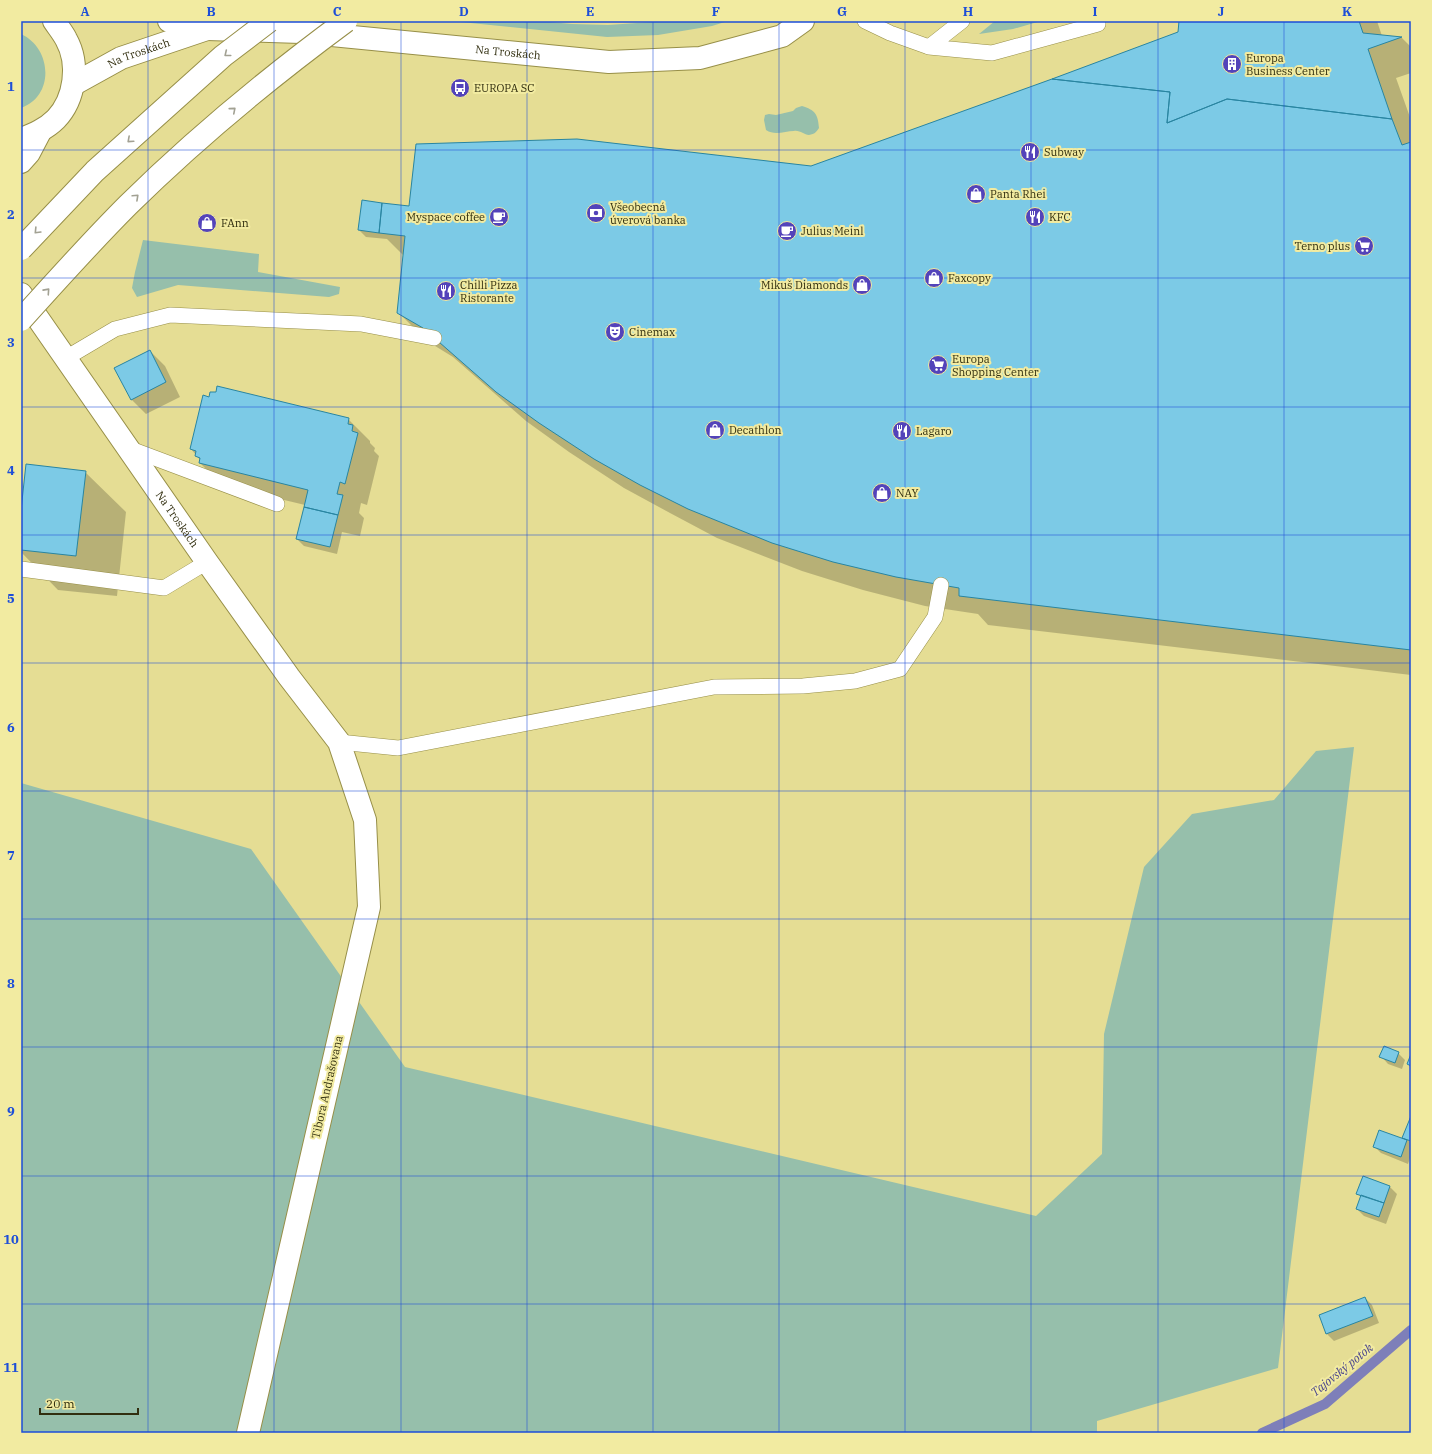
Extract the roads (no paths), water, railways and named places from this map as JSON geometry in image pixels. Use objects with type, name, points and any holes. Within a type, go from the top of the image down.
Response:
[{"type":"main road","points":[[21,162],[29,153],[30,135],[56,119],[67,103],[74,84],[74,61],[67,40],[54,21]]},
{"type":"main road","name":"Na Troskách","points":[[169,21],[207,29],[301,32],[609,62],[700,58],[782,36],[803,21]]},
{"type":"main road","points":[[21,249],[95,171],[223,56],[268,21]]},
{"type":"main road","points":[[21,320],[128,205],[189,147],[256,90],[346,21]]},
{"type":"main road","name":"Na Troskách","points":[[74,84],[121,58],[207,29]]},
{"type":"main road","name":"Na Troskách","points":[[21,294],[207,562],[289,677],[339,742]]},
{"type":"main road","name":"Tibora Andrašovana","points":[[248,1433],[369,907],[365,820],[339,742]]},
{"type":"lane","points":[[865,21],[890,33],[929,46],[992,53],[1098,24]]},
{"type":"lane","points":[[929,46],[962,21]]},
{"type":"lane","points":[[66,358],[115,329],[170,315],[361,324],[434,338]]},
{"type":"lane","points":[[128,448],[277,504]]},
{"type":"lane","points":[[21,569],[164,588],[207,562]]},
{"type":"lane","points":[[339,742],[398,748],[714,687],[803,686],[863,679],[900,669],[935,617],[941,585]]},
{"type":"waterway","name":"Tajovský potok","points":[[1262,1433],[1325,1404],[1411,1330]]},
{"type":"place","name":"Europa Business Center","points":[[1232,64]]},
{"type":"place","name":"EUROPA SC","points":[[460,88]]},
{"type":"place","name":"Subway","points":[[1030,152]]},
{"type":"place","name":"Panta Rhei","points":[[976,194]]},
{"type":"place","name":"Všeobecná úverová banka","points":[[596,213]]},
{"type":"place","name":"Myspace coffee","points":[[499,217]]},
{"type":"place","name":"KFC","points":[[1035,217]]},
{"type":"place","name":"FAnn","points":[[207,223]]},
{"type":"place","name":"Julius Meinl","points":[[787,231]]},
{"type":"place","name":"Terno plus","points":[[1364,246]]},
{"type":"place","name":"Faxcopy","points":[[934,278]]},
{"type":"place","name":"Mikuš Diamonds","points":[[862,285]]},
{"type":"place","name":"Chilli Pizza Ristorante","points":[[446,291]]},
{"type":"place","name":"Cinemax","points":[[615,332]]},
{"type":"place","name":"Europa Shopping Center","points":[[938,365]]},
{"type":"place","name":"Decathlon","points":[[715,430]]},
{"type":"place","name":"Lagaro","points":[[902,431]]},
{"type":"place","name":"NAY","points":[[882,493]]}]
